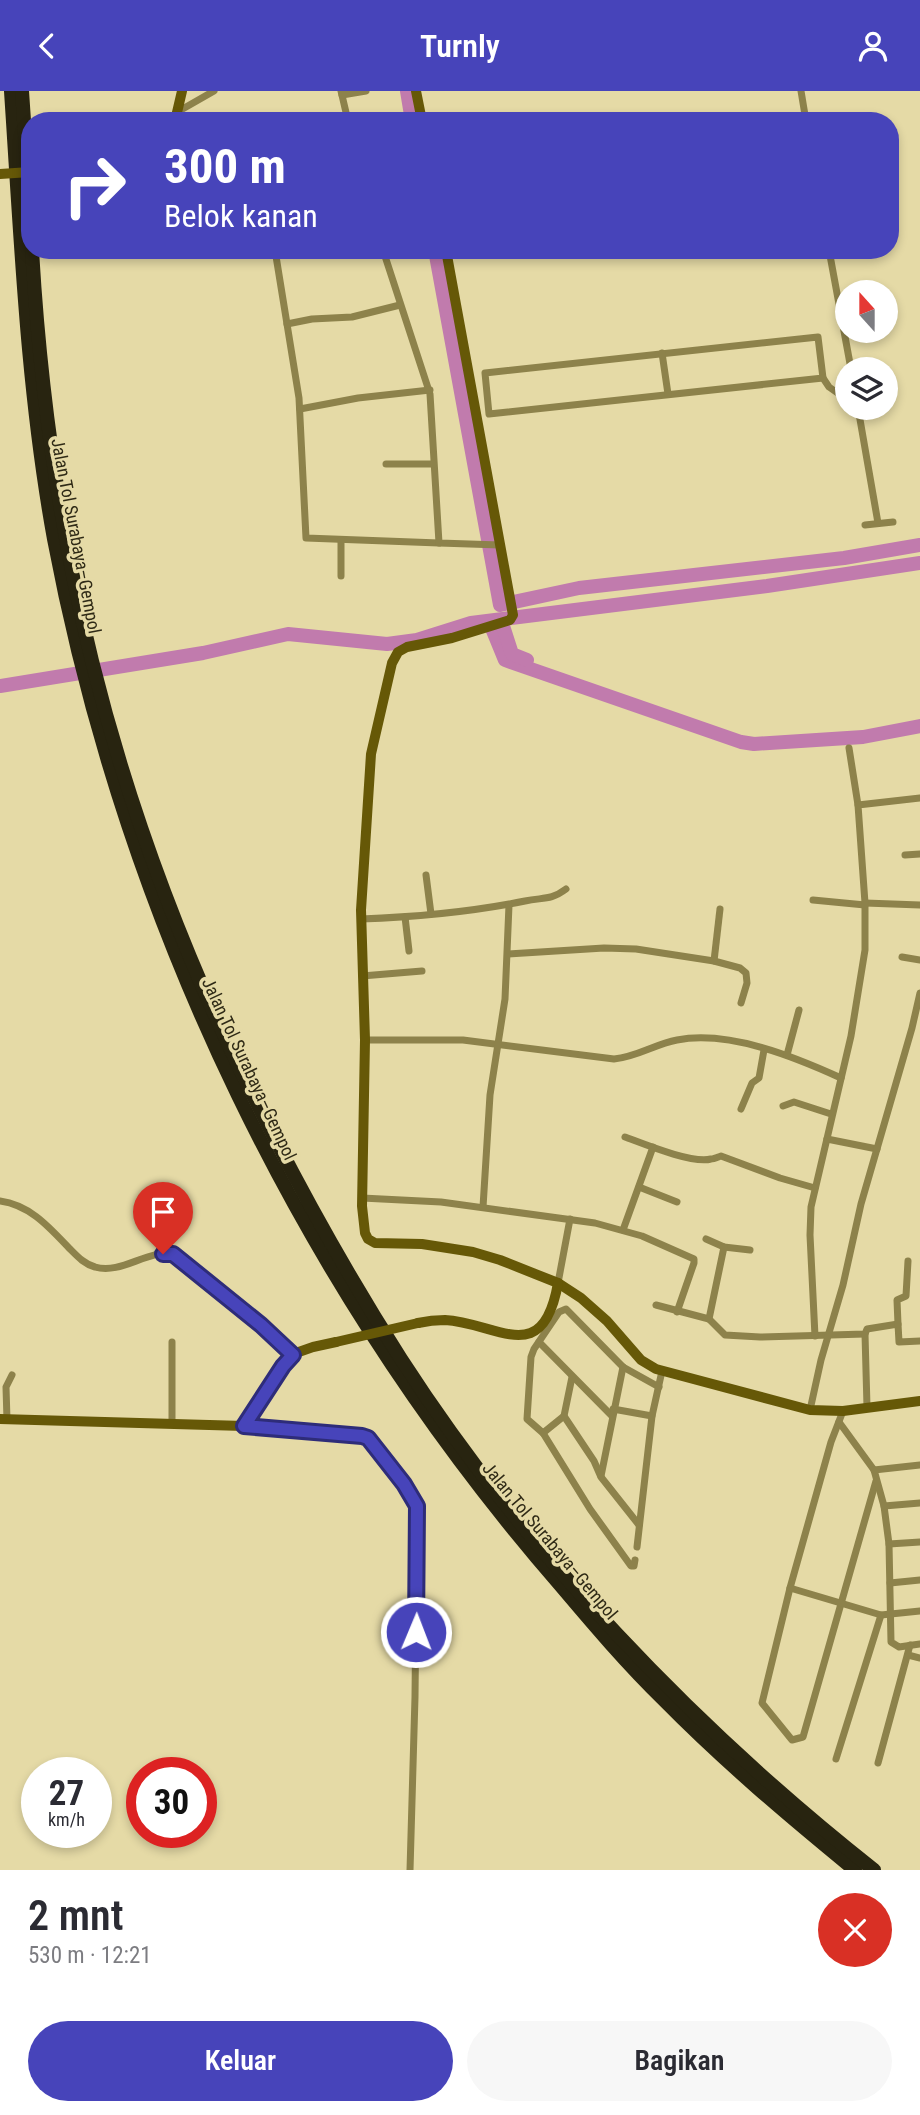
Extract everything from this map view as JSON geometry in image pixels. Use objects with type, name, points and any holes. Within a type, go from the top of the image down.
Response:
[{"type":"highway","name":"Jalan Tol Surabaya–Gempol","points":[[11,91],[23,305],[32,401],[54,538],[130,825],[157,903],[200,1011],[244,1109],[290,1199],[392,1367],[513,1531],[661,1698],[778,1808],[855,1870]]},
{"type":"highway","points":[[22,91],[23,112]]},
{"type":"highway","name":"Jalan Tol Surabaya–Gempol","points":[[33,259],[51,453],[89,670],[141,825],[221,1032],[307,1202],[402,1361],[530,1534],[648,1666],[751,1767],[874,1870]]},
{"type":"street","points":[[178,112],[182,91]]},
{"type":"street","points":[[183,112],[214,91]]},
{"type":"street","points":[[346,112],[341,93],[366,91]]},
{"type":"street","points":[[416,91],[420,112]]},
{"type":"street","points":[[801,91],[804,112]]},
{"type":"street","points":[[0,174],[21,173]]},
{"type":"street","points":[[276,259],[300,409],[306,538],[498,545]]},
{"type":"street","points":[[386,259],[430,390],[439,544]]},
{"type":"street","points":[[448,259],[511,618],[491,627],[407,647],[398,652],[394,658],[371,754],[361,919],[365,1040],[362,1198],[365,1233],[371,1242],[422,1244],[473,1252],[558,1283],[581,1298],[607,1321],[641,1360],[662,1371],[841,1416],[867,1407],[920,1401]]},
{"type":"street","points":[[831,259],[849,357]]},
{"type":"street","points":[[287,324],[312,319],[352,317],[400,305]]},
{"type":"street","points":[[823,378],[489,414],[485,373],[818,337],[823,378],[835,391]]},
{"type":"street","points":[[662,353],[668,394]]},
{"type":"street","points":[[300,409],[358,398],[430,390]]},
{"type":"street","points":[[860,420],[878,523]]},
{"type":"street","points":[[386,464],[433,464]]},
{"type":"street","points":[[865,525],[893,522]]},
{"type":"street","points":[[341,540],[341,576]]},
{"type":"street","points":[[815,1336],[810,1228],[815,1188],[841,1078],[865,950],[865,904],[858,805],[849,748]]},
{"type":"street","points":[[858,805],[920,798]]},
{"type":"street","points":[[905,855],[920,854]]},
{"type":"street","points":[[426,875],[431,914]]},
{"type":"street","points":[[361,919],[405,917],[509,905],[552,898],[566,889]]},
{"type":"street","points":[[813,900],[920,905]]},
{"type":"street","points":[[483,1207],[490,1095],[499,1044],[508,954],[509,905]]},
{"type":"street","points":[[714,961],[720,909]]},
{"type":"street","points":[[405,917],[409,951]]},
{"type":"street","points":[[508,954],[636,949],[714,961],[740,968],[746,973],[747,983],[741,1003]]},
{"type":"street","points":[[902,957],[920,960]]},
{"type":"street","points":[[362,976],[422,971]]},
{"type":"street","points":[[810,1410],[861,1204],[920,993]]},
{"type":"street","points":[[787,1055],[799,1010]]},
{"type":"street","points":[[365,1040],[449,1039],[614,1059],[687,1038],[722,1040],[787,1055],[841,1078]]},
{"type":"street","points":[[741,1109],[752,1083],[759,1078],[764,1050]]},
{"type":"street","points":[[783,1106],[794,1103],[831,1114]]},
{"type":"street","points":[[625,1137],[699,1160],[711,1160],[721,1156],[815,1188]]},
{"type":"street","points":[[827,1139],[877,1149]]},
{"type":"street","points":[[623,1230],[653,1147]]},
{"type":"street","points":[[639,1187],[677,1202]]},
{"type":"street","points":[[362,1198],[483,1207],[570,1219],[623,1230],[694,1259],[677,1312]]},
{"type":"street","points":[[0,1201],[20,1205],[33,1213],[79,1258],[96,1268],[121,1266],[163,1254],[173,1254],[261,1325],[293,1355]]},
{"type":"street","points":[[244,1426],[283,1366],[293,1355],[313,1347],[418,1323],[445,1320],[511,1337],[526,1335],[540,1326],[548,1315],[558,1283],[570,1219]]},
{"type":"street","points":[[706,1239],[723,1247],[750,1250]]},
{"type":"street","points":[[709,1319],[723,1247]]},
{"type":"street","points":[[908,1261],[906,1296],[897,1300],[899,1342],[920,1342]]},
{"type":"street","points":[[656,1305],[709,1319],[725,1335],[865,1334]]},
{"type":"street","points":[[635,1560],[634,1566],[631,1566],[590,1509],[543,1433],[527,1419],[531,1357],[559,1312],[566,1309],[623,1367],[659,1387]]},
{"type":"street","points":[[867,1407],[865,1334],[867,1329],[898,1324]]},
{"type":"street","points":[[172,1342],[173,1419]]},
{"type":"street","points":[[539,1342],[572,1377],[613,1413],[652,1416]]},
{"type":"street","points":[[601,1477],[623,1367]]},
{"type":"street","points":[[637,1547],[652,1416],[662,1371]]},
{"type":"street","points":[[12,1375],[7,1381],[4,1416],[173,1419],[365,1437],[404,1484],[417,1506],[410,1870]]},
{"type":"street","points":[[543,1433],[564,1416],[572,1377]]},
{"type":"street","points":[[564,1416],[594,1461],[601,1477],[639,1525]]},
{"type":"street","points":[[836,1759],[885,1614],[890,1583],[884,1506],[874,1470],[841,1416]]},
{"type":"street","points":[[841,1416],[831,1441],[790,1588],[762,1703],[792,1740],[803,1737],[876,1481]]},
{"type":"street","points":[[874,1470],[920,1465]]},
{"type":"street","points":[[884,1506],[920,1503]]},
{"type":"street","points":[[889,1544],[920,1542]]},
{"type":"street","points":[[890,1583],[920,1580]]},
{"type":"street","points":[[790,1588],[885,1614],[920,1611]]},
{"type":"street","points":[[885,1614],[891,1642],[899,1647],[920,1644]]},
{"type":"street","points":[[878,1763],[910,1645]]},
{"type":"street","points":[[908,1655],[920,1658]]},
{"type":"waterway","points":[[407,91],[410,112]]},
{"type":"waterway","points":[[437,259],[500,605],[579,588],[844,558],[920,545]]},
{"type":"waterway","points":[[0,686],[203,653],[288,634],[387,644],[417,640],[471,623],[767,586],[920,563]]},
{"type":"waterway","points":[[489,621],[505,660],[741,742],[754,744],[863,737],[920,726]]},
{"type":"waterway","points":[[503,626],[512,654],[527,660]]},
{"type":"route","points":[[163,1254],[173,1254],[261,1325],[293,1355],[244,1426],[368,1438],[404,1484],[417,1509],[416,1632]]}]
